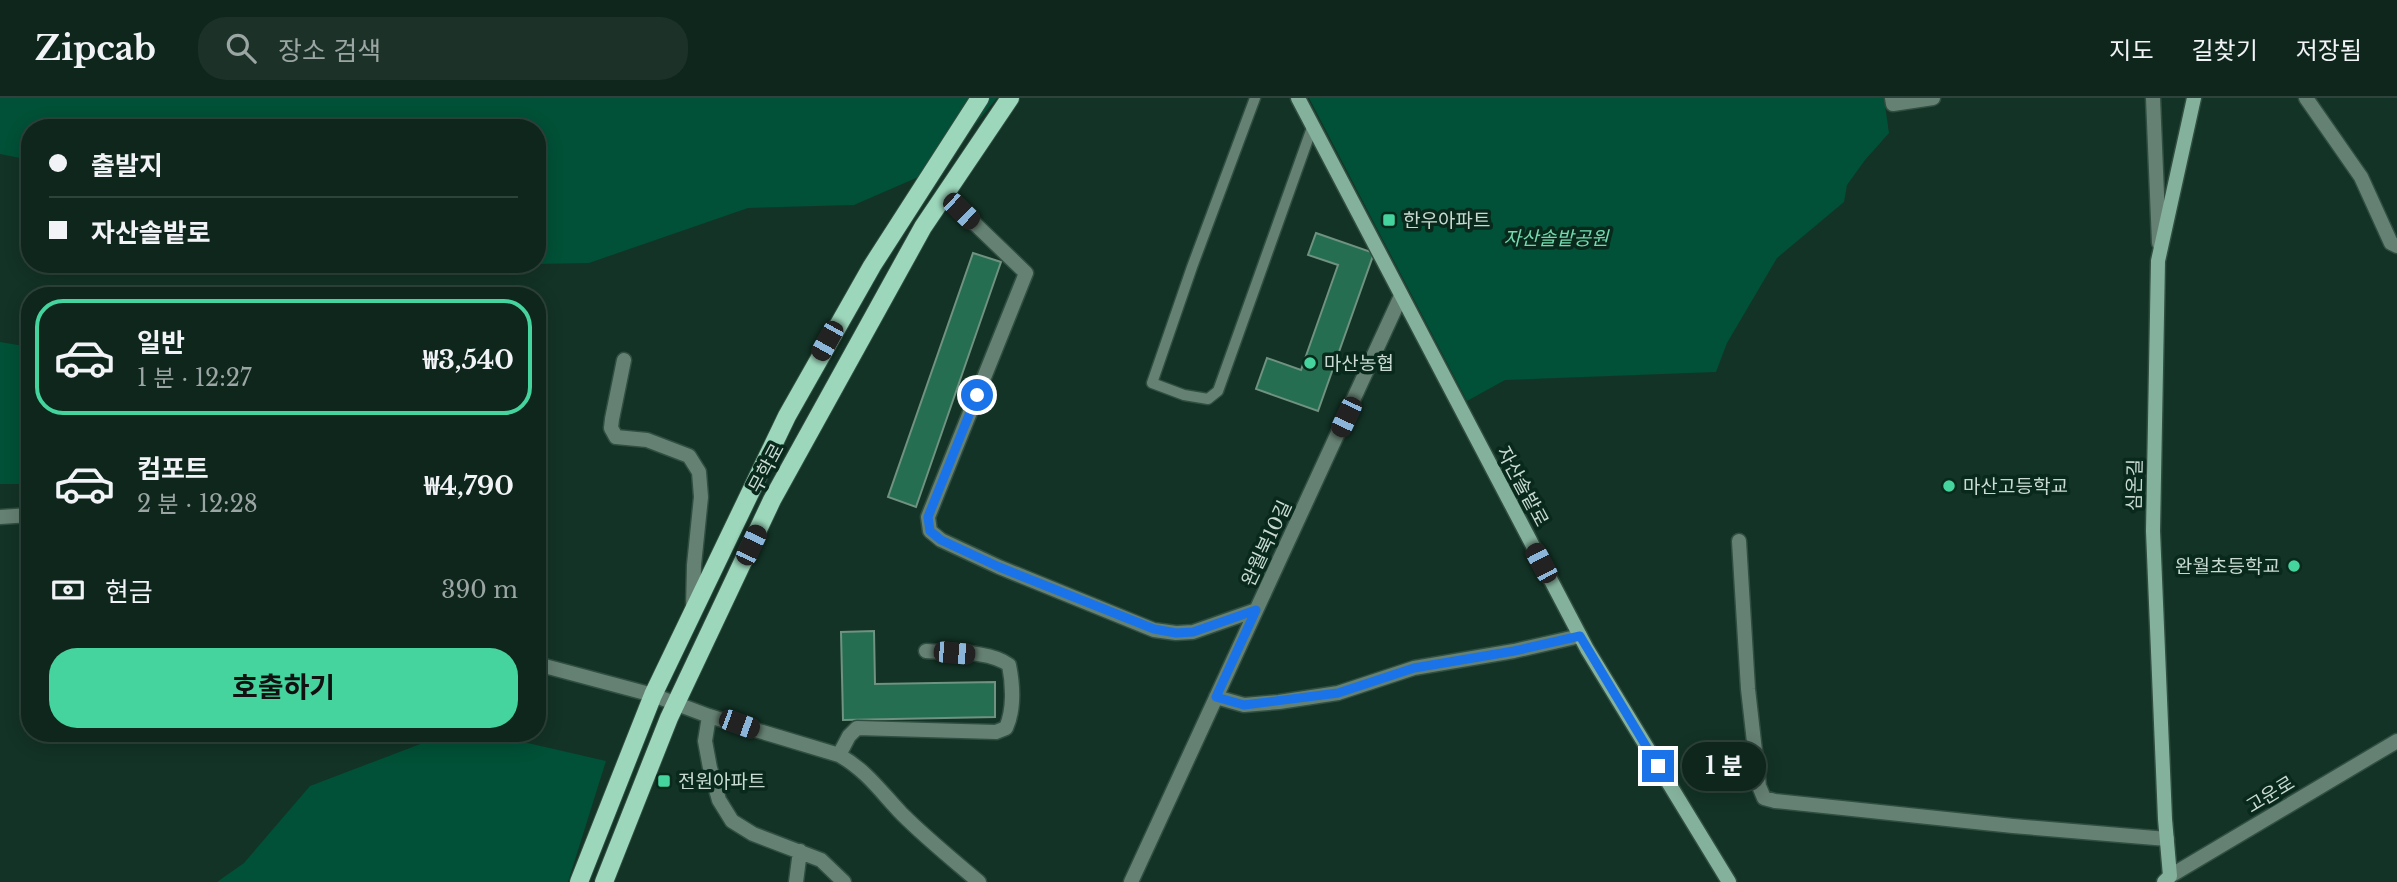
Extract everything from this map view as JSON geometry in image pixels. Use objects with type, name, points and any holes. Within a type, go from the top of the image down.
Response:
[{"type":"main road","name":"무학로","points":[[579,882],[653,695],[809,373],[872,266],[979,98]]},
{"type":"main road","name":"무학로","points":[[604,882],[675,705],[772,499],[923,227],[1010,98]]},
{"type":"main road","name":"자산솔밭로","points":[[1298,98],[1580,636],[1729,882]]},
{"type":"main road","name":"심온길","points":[[2167,879],[2153,531],[2160,254],[2194,98]]},
{"type":"street","points":[[1893,101],[1933,98]]},
{"type":"street","points":[[2153,98],[2160,254]]},
{"type":"street","points":[[2306,98],[2361,177],[2391,243],[2397,246]]},
{"type":"street","points":[[945,195],[1026,273],[928,517],[930,531],[941,540],[999,567],[1154,629],[1176,633],[1193,632],[1256,610]]},
{"type":"street","name":"완월북10길","points":[[1130,882],[1401,296]]},
{"type":"street","points":[[624,360],[611,428],[616,437],[647,440],[689,456],[699,472],[701,497],[694,565],[693,611]]},
{"type":"street","points":[[0,517],[21,516]]},
{"type":"street","points":[[1739,541],[1748,690],[1759,786],[1764,798],[2013,826],[2167,839]]},
{"type":"street","points":[[1216,697],[1244,705],[1338,693],[1414,668],[1514,651],[1580,636]]},
{"type":"street","points":[[839,755],[849,736],[857,728],[996,732],[1006,729],[1010,719],[1012,677],[1009,665],[1002,660],[981,656],[926,651]]},
{"type":"street","points":[[546,666],[653,695],[709,716],[839,755],[871,778],[901,813],[979,882]]},
{"type":"street","points":[[709,716],[705,741],[710,768],[719,800],[732,821],[753,834],[821,860],[844,882]]},
{"type":"street","name":"고운로","points":[[2167,879],[2397,741]]},
{"type":"street","points":[[796,882],[800,851]]},
{"type":"lane","points":[[1255,98],[1152,383],[1184,395],[1208,399],[1217,391],[1313,125]]},
{"type":"green space","points":[[0,98],[997,98],[939,168],[854,205],[748,208],[589,263],[546,264],[546,119],[21,119],[21,158],[0,154]]},
{"type":"green space","name":"자산솔밭공원","points":[[1309,98],[1884,98],[1889,133],[1847,185],[1844,202],[1777,258],[1727,343],[1716,372],[1505,380],[1467,401]]},
{"type":"green space","points":[[0,342],[21,346],[21,484],[0,484]]},
{"type":"green space","points":[[524,742],[606,761],[568,882],[217,882],[244,863],[310,786],[423,743]]},
{"type":"building","points":[[1316,233],[1374,253],[1318,411],[1256,389],[1267,358],[1301,370],[1338,265],[1308,255]]},
{"type":"building","points":[[973,253],[1001,262],[916,507],[888,497]]},
{"type":"building","points":[[874,631],[875,684],[995,682],[995,717],[843,720],[841,632]]},
{"type":"place","name":"한우아파트","points":[[1389,220]]},
{"type":"place","name":"마산농협","points":[[1310,363]]},
{"type":"place","name":"마산고등학교","points":[[1949,486]]},
{"type":"place","name":"완월초등학교","points":[[2294,566]]},
{"type":"place","name":"전원아파트","points":[[664,781]]},
{"type":"route","points":[[977,395],[928,517],[930,531],[941,540],[999,567],[1154,629],[1176,633],[1193,632],[1256,610],[1216,697],[1244,705],[1338,693],[1414,668],[1514,651],[1580,636],[1658,766]]}]
